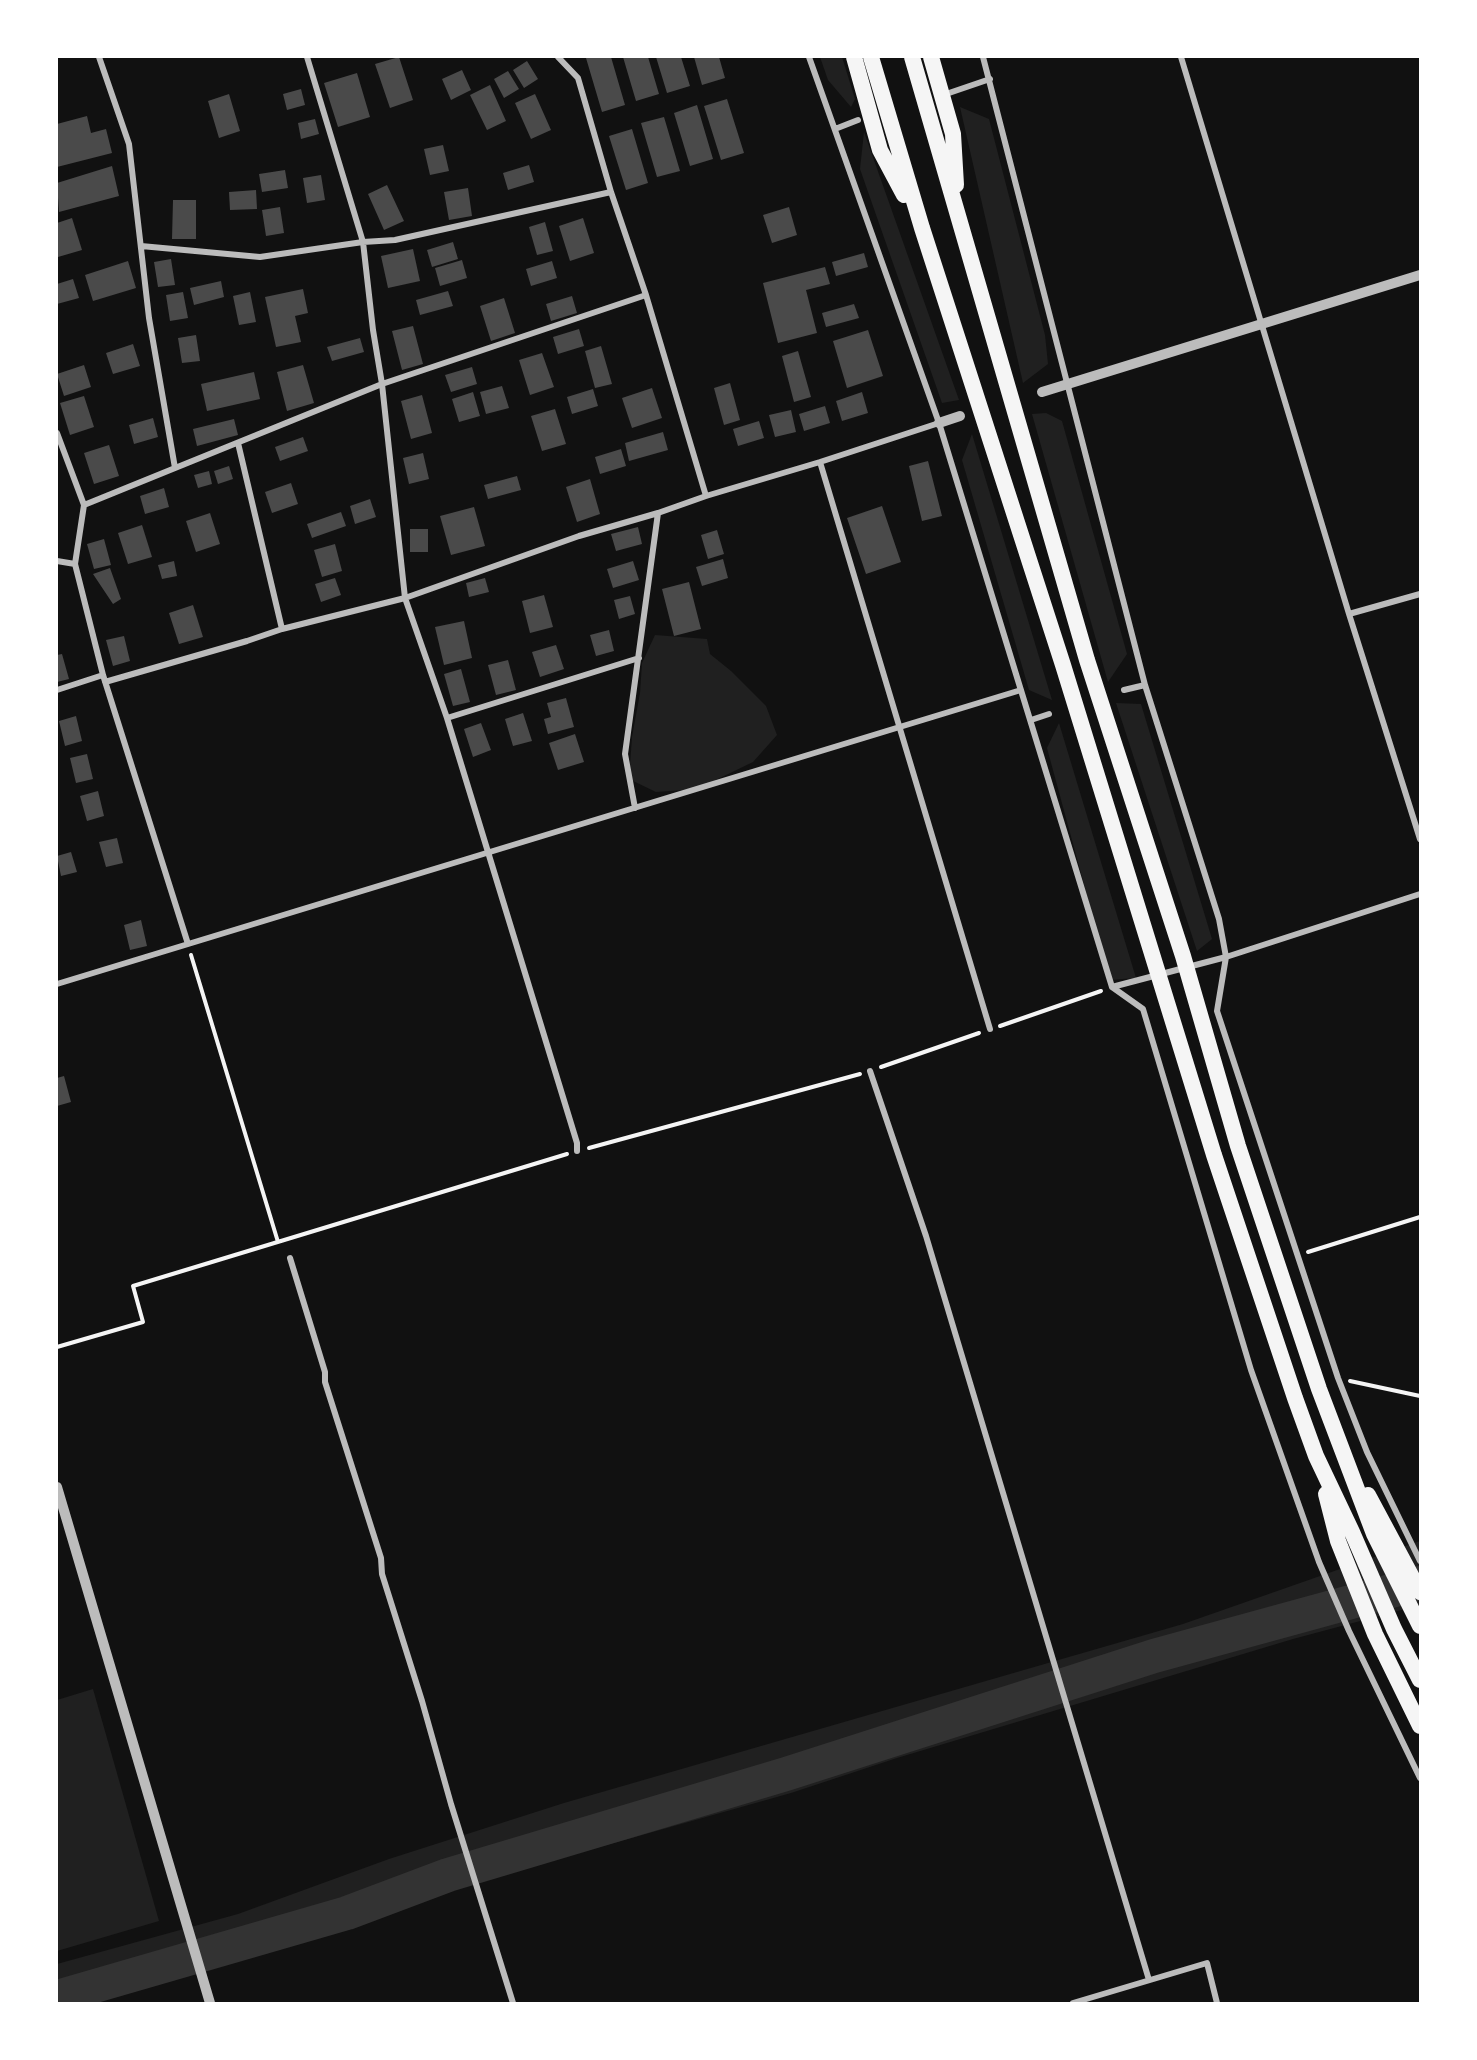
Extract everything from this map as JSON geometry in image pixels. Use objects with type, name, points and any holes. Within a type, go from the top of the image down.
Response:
[{"type":"highway","points":[[854,57],[880,150],[921,228]]},
{"type":"highway","points":[[871,57],[921,228],[1063,665],[1214,1155],[1316,1456],[1338,1540],[1375,1634],[1420,1726]]},
{"type":"highway","points":[[912,57],[1087,660],[1183,956],[1238,1146],[1319,1389],[1374,1534],[1419,1624]]},
{"type":"highway","points":[[931,57],[953,134],[959,218]]},
{"type":"highway","points":[[1342,1447],[1420,1592]]},
{"type":"highway","points":[[1316,1456],[1394,1629],[1420,1680]]},
{"type":"street","points":[[99,57],[129,144],[149,318],[175,468]]},
{"type":"street","points":[[308,57],[363,242],[382,384],[405,598],[447,718],[577,1143],[577,1151]]},
{"type":"street","points":[[558,57],[578,78],[611,192],[646,295],[706,496]]},
{"type":"street","points":[[809,57],[939,423],[1112,987],[1143,1009],[1251,1370],[1319,1562],[1349,1631],[1420,1778]]},
{"type":"street","points":[[983,57],[1145,685],[1219,919],[1226,957],[1217,1011],[1338,1378],[1367,1452],[1420,1561]]},
{"type":"street","points":[[1181,57],[1221,185],[1260,323],[1420,839]]},
{"type":"street","points":[[949,93],[990,79]]},
{"type":"street","points":[[835,129],[858,120]]},
{"type":"street","points":[[141,246],[260,256],[395,240],[611,192]]},
{"type":"street","points":[[1042,392],[1420,275]]},
{"type":"street","points":[[84,505],[382,384],[646,295]]},
{"type":"street","points":[[57,690],[405,598],[579,536],[820,462],[960,416]]},
{"type":"street","points":[[57,434],[84,505],[75,564],[104,678],[188,944]]},
{"type":"street","points":[[238,442],[282,629]]},
{"type":"street","points":[[820,462],[990,1029]]},
{"type":"street","points":[[635,808],[625,754],[658,513]]},
{"type":"street","points":[[57,561],[75,564]]},
{"type":"street","points":[[1349,614],[1420,594]]},
{"type":"street","points":[[447,718],[639,658]]},
{"type":"street","points":[[1124,690],[1145,685]]},
{"type":"street","points":[[57,984],[1021,690]]},
{"type":"street","points":[[1031,720],[1049,714]]},
{"type":"street","points":[[1112,987],[1226,957],[1420,894]]},
{"type":"street","points":[[870,1071],[926,1236],[1149,1980]]},
{"type":"street","points":[[290,1258],[381,1558],[382,1574],[513,2003]]},
{"type":"street","points":[[57,1487],[210,2003]]},
{"type":"street","points":[[1073,2003],[1208,1963],[1217,2003]]},
{"type":"path","points":[[188,944],[278,1242]]},
{"type":"path","points":[[1297,1255],[1420,1217]]},
{"type":"path","points":[[1338,1378],[1420,1396]]},
{"type":"shaded area","points":[[820,57],[842,57],[855,99],[851,107],[828,80]]},
{"type":"shaded area","points":[[960,107],[989,119],[1045,335],[1048,364],[1023,383]]},
{"type":"shaded area","points":[[864,132],[959,400],[942,403],[860,169]]},
{"type":"shaded area","points":[[1046,413],[1062,421],[1127,654],[1108,682],[1032,414]]},
{"type":"shaded area","points":[[972,434],[1052,700],[1029,690],[962,460]]},
{"type":"shaded area","points":[[655,635],[707,639],[710,654],[731,671],[766,706],[777,735],[753,762],[697,789],[656,792],[629,779],[642,663]]},
{"type":"shaded area","points":[[1116,703],[1141,704],[1212,939],[1197,951]]},
{"type":"shaded area","points":[[1059,723],[1136,978],[1110,980],[1047,748]]},
{"type":"shaded area","points":[[1420,1541],[1420,1605],[1293,1639],[897,1758],[791,1793],[433,1894],[79,2003],[57,2003],[57,1964],[238,1914],[389,1859],[564,1803],[1183,1624]]},
{"type":"shaded area","points":[[93,1689],[159,1921],[57,1951],[57,1700]]},
{"type":"building","points":[[399,57],[413,100],[390,108],[375,64]]},
{"type":"building","points":[[611,57],[625,105],[602,112],[586,58]]},
{"type":"building","points":[[623,57],[648,57],[659,94],[636,101]]},
{"type":"building","points":[[656,57],[681,57],[690,86],[667,93]]},
{"type":"building","points":[[694,57],[719,57],[725,78],[702,85]]},
{"type":"building","points":[[527,61],[538,79],[524,88],[513,70]]},
{"type":"building","points":[[462,70],[471,90],[451,100],[442,79]]},
{"type":"building","points":[[508,71],[519,89],[504,98],[494,79]]},
{"type":"building","points":[[357,73],[370,117],[338,127],[324,83]]},
{"type":"building","points":[[490,85],[506,121],[487,130],[470,95]]},
{"type":"building","points":[[301,89],[305,105],[287,110],[283,94]]},
{"type":"building","points":[[229,94],[240,131],[219,138],[208,101]]},
{"type":"building","points":[[535,94],[551,130],[531,139],[515,103]]},
{"type":"building","points":[[727,99],[744,153],[721,160],[704,106]]},
{"type":"building","points":[[697,105],[713,159],[690,166],[674,113]]},
{"type":"building","points":[[87,116],[91,133],[106,129],[112,153],[57,167],[57,124]]},
{"type":"building","points":[[664,117],[680,171],[657,177],[641,123]]},
{"type":"building","points":[[315,119],[319,134],[301,139],[298,123]]},
{"type":"building","points":[[632,129],[648,183],[626,190],[609,136]]},
{"type":"building","points":[[443,145],[449,171],[430,175],[424,149]]},
{"type":"building","points":[[529,165],[534,182],[508,190],[503,173]]},
{"type":"building","points":[[112,166],[119,196],[59,212],[57,183]]},
{"type":"building","points":[[285,170],[288,188],[262,192],[259,174]]},
{"type":"building","points":[[321,175],[325,200],[307,203],[303,178]]},
{"type":"building","points":[[387,185],[404,221],[384,230],[368,194]]},
{"type":"building","points":[[468,188],[472,216],[449,220],[444,192]]},
{"type":"building","points":[[256,190],[257,209],[230,210],[229,192]]},
{"type":"building","points":[[173,200],[196,200],[196,239],[172,239]]},
{"type":"building","points":[[280,207],[284,233],[266,236],[262,210]]},
{"type":"building","points":[[789,207],[797,235],[772,243],[763,215]]},
{"type":"building","points":[[72,218],[82,250],[58,257],[57,223]]},
{"type":"building","points":[[583,218],[594,253],[570,261],[559,226]]},
{"type":"building","points":[[545,222],[553,251],[537,255],[529,227]]},
{"type":"building","points":[[453,242],[458,259],[432,267],[427,250]]},
{"type":"building","points":[[413,249],[420,281],[388,288],[381,256]]},
{"type":"building","points":[[864,253],[868,267],[836,276],[832,262]]},
{"type":"building","points":[[171,259],[175,285],[158,287],[154,262]]},
{"type":"building","points":[[462,260],[467,278],[440,286],[435,268]]},
{"type":"building","points":[[128,261],[136,288],[93,301],[85,275]]},
{"type":"building","points":[[552,261],[557,278],[531,286],[526,269]]},
{"type":"building","points":[[825,267],[830,284],[806,290],[817,333],[778,343],[763,283]]},
{"type":"building","points":[[73,279],[79,298],[57,304],[57,284]]},
{"type":"building","points":[[221,281],[224,297],[194,305],[190,288]]},
{"type":"building","points":[[303,289],[308,313],[295,316],[301,342],[276,347],[265,297]]},
{"type":"building","points":[[448,291],[453,306],[420,315],[416,300]]},
{"type":"building","points":[[183,292],[188,318],[170,321],[166,295]]},
{"type":"building","points":[[250,292],[256,322],[239,325],[233,296]]},
{"type":"building","points":[[572,296],[577,313],[551,321],[546,304]]},
{"type":"building","points":[[504,298],[515,333],[491,341],[480,306]]},
{"type":"building","points":[[854,304],[859,318],[826,327],[822,313]]},
{"type":"building","points":[[413,326],[423,364],[402,370],[392,331]]},
{"type":"building","points":[[579,329],[584,346],[558,354],[553,337]]},
{"type":"building","points":[[868,330],[883,376],[847,388],[833,341]]},
{"type":"building","points":[[196,335],[200,361],[182,363],[178,338]]},
{"type":"building","points":[[360,338],[364,352],[332,361],[327,347]]},
{"type":"building","points":[[133,344],[140,366],[113,374],[106,353]]},
{"type":"building","points":[[601,346],[612,384],[595,388],[585,351]]},
{"type":"building","points":[[798,351],[811,397],[794,402],[782,356]]},
{"type":"building","points":[[542,353],[554,387],[530,395],[519,360]]},
{"type":"building","points":[[84,365],[91,387],[64,396],[57,374]]},
{"type":"building","points":[[303,365],[314,403],[287,411],[277,372]]},
{"type":"building","points":[[472,367],[477,384],[451,392],[445,375]]},
{"type":"building","points":[[254,372],[260,399],[207,411],[201,384]]},
{"type":"building","points":[[730,383],[740,420],[724,425],[714,388]]},
{"type":"building","points":[[502,386],[509,408],[486,414],[480,392]]},
{"type":"building","points":[[652,388],[662,418],[632,428],[622,398]]},
{"type":"building","points":[[593,389],[598,406],[572,414],[567,397]]},
{"type":"building","points":[[473,392],[480,416],[459,422],[452,399]]},
{"type":"building","points":[[862,392],[868,413],[842,421],[836,401]]},
{"type":"building","points":[[422,395],[432,433],[411,439],[401,401]]},
{"type":"building","points":[[84,396],[94,427],[70,435],[60,403]]},
{"type":"building","points":[[825,406],[830,423],[804,431],[799,414]]},
{"type":"building","points":[[555,409],[566,444],[542,451],[531,416]]},
{"type":"building","points":[[791,410],[796,432],[775,437],[769,415]]},
{"type":"building","points":[[153,418],[158,437],[134,444],[129,425]]},
{"type":"building","points":[[234,419],[238,435],[197,446],[193,429]]},
{"type":"building","points":[[759,421],[764,438],[738,446],[733,429]]},
{"type":"building","points":[[663,432],[668,450],[629,461],[625,443]]},
{"type":"building","points":[[303,437],[308,451],[280,461],[275,447]]},
{"type":"building","points":[[109,445],[119,476],[94,484],[84,453]]},
{"type":"building","points":[[621,449],[626,466],[600,474],[595,457]]},
{"type":"building","points":[[423,453],[429,479],[409,484],[403,458]]},
{"type":"building","points":[[928,461],[942,516],[922,521],[909,466]]},
{"type":"building","points":[[229,466],[233,479],[218,484],[214,471]]},
{"type":"building","points":[[209,471],[212,484],[198,488],[194,475]]},
{"type":"building","points":[[517,476],[521,490],[488,499],[484,485]]},
{"type":"building","points":[[590,479],[600,514],[577,522],[566,487]]},
{"type":"building","points":[[291,483],[298,504],[272,513],[265,492]]},
{"type":"building","points":[[164,488],[169,507],[145,514],[140,496]]},
{"type":"building","points":[[370,499],[376,517],[355,524],[350,506]]},
{"type":"building","points":[[882,506],[901,562],[866,574],[847,518]]},
{"type":"building","points":[[474,507],[485,546],[451,555],[440,516]]},
{"type":"building","points":[[341,512],[346,526],[312,538],[307,524]]},
{"type":"building","points":[[210,513],[220,544],[196,552],[186,521]]},
{"type":"building","points":[[142,525],[152,557],[128,564],[118,533]]},
{"type":"building","points":[[638,527],[642,544],[616,551],[611,534]]},
{"type":"building","points":[[410,529],[428,529],[428,552],[410,552]]},
{"type":"building","points":[[717,530],[724,554],[708,559],[701,535]]},
{"type":"building","points":[[104,539],[111,565],[94,569],[87,544]]},
{"type":"building","points":[[335,544],[342,571],[322,577],[314,550]]},
{"type":"building","points":[[723,559],[728,578],[702,586],[696,567]]},
{"type":"building","points":[[174,561],[177,576],[162,579],[158,565]]},
{"type":"building","points":[[633,561],[639,580],[613,588],[607,569]]},
{"type":"building","points":[[110,568],[121,599],[113,604],[93,574]]},
{"type":"building","points":[[335,578],[341,595],[321,602],[315,584]]},
{"type":"building","points":[[485,578],[489,592],[469,597],[466,583]]},
{"type":"building","points":[[689,582],[701,629],[674,636],[662,589]]},
{"type":"building","points":[[544,595],[553,627],[530,633],[522,601]]},
{"type":"building","points":[[630,596],[635,614],[619,619],[614,600]]},
{"type":"building","points":[[193,605],[203,637],[179,644],[169,613]]},
{"type":"building","points":[[464,621],[472,658],[444,665],[435,627]]},
{"type":"building","points":[[609,630],[614,651],[596,656],[590,635]]},
{"type":"building","points":[[124,636],[130,661],[113,666],[106,640]]},
{"type":"building","points":[[556,645],[564,669],[540,677],[532,652]]},
{"type":"building","points":[[62,654],[69,679],[57,682],[57,655]]},
{"type":"building","points":[[508,660],[516,690],[496,695],[488,665]]},
{"type":"building","points":[[461,669],[470,702],[453,706],[444,674]]},
{"type":"building","points":[[566,698],[574,727],[548,734],[544,719],[551,717],[547,703]]},
{"type":"building","points":[[523,713],[532,741],[513,746],[505,719]]},
{"type":"building","points":[[76,716],[82,741],[65,746],[59,721]]},
{"type":"building","points":[[481,723],[491,750],[473,757],[464,729]]},
{"type":"building","points":[[575,734],[584,762],[558,770],[549,743]]},
{"type":"building","points":[[87,754],[93,779],[76,783],[70,758]]},
{"type":"building","points":[[98,791],[104,816],[87,821],[80,796]]},
{"type":"building","points":[[117,838],[123,863],[106,867],[99,842]]},
{"type":"building","points":[[71,852],[77,872],[61,876],[57,856]]},
{"type":"building","points":[[141,920],[147,946],[130,950],[124,925]]},
{"type":"building","points":[[64,1076],[71,1102],[57,1106],[57,1078]]},
{"type":"waterway","points":[[57,1997],[347,1913],[448,1875],[786,1774],[1154,1656],[1420,1583]]}]
